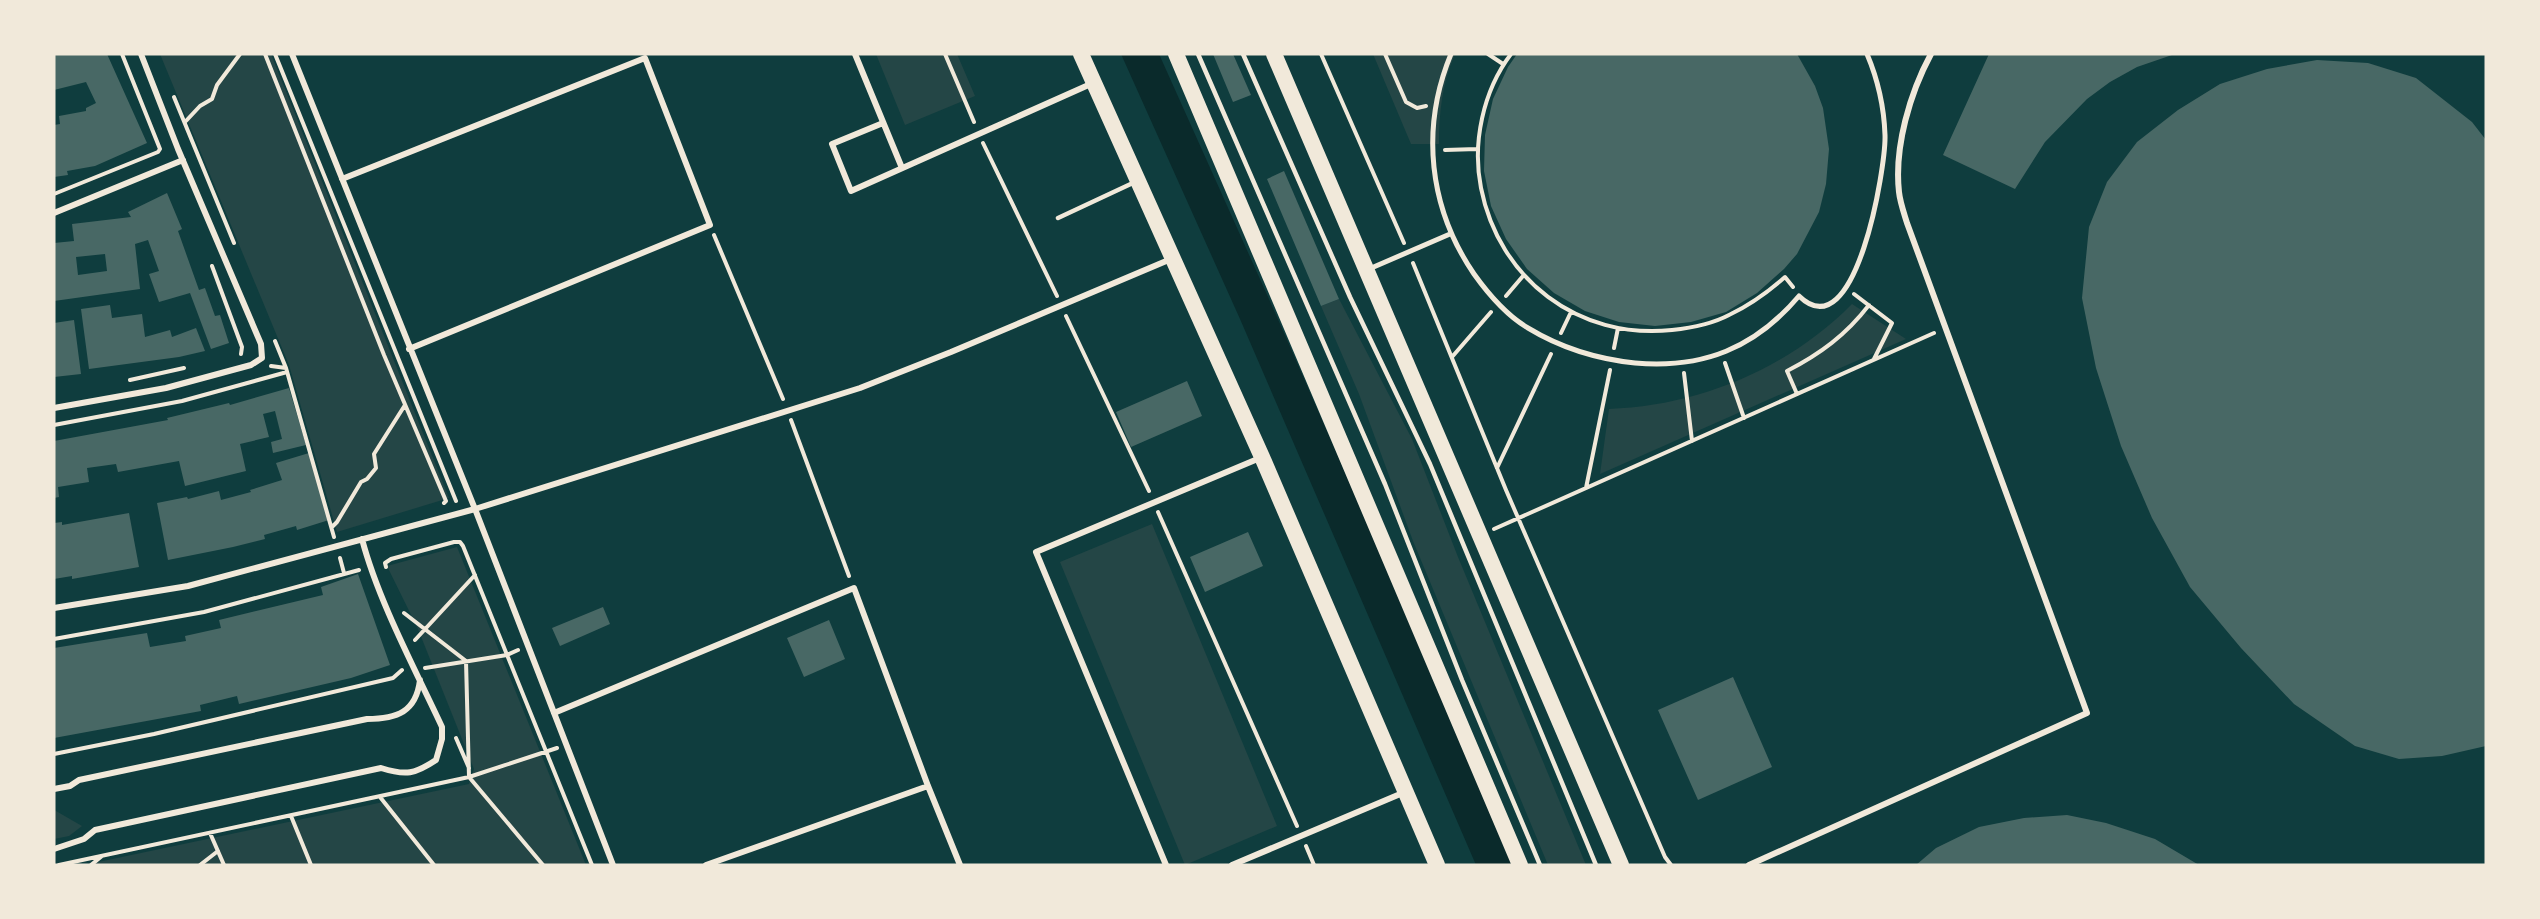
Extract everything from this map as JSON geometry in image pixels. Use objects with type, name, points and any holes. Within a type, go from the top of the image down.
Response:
[{"type":"highway","points":[[1081,54],[1262,458],[1437,865]]},
{"type":"highway","points":[[1091,54],[1093,82]]},
{"type":"highway","points":[[1176,54],[1520,865]]},
{"type":"highway","points":[[1274,54],[1620,865]]},
{"type":"street","points":[[54,408],[166,388],[251,365],[262,358],[261,344],[141,54]]},
{"type":"street","points":[[292,54],[475,509],[614,865]]},
{"type":"street","points":[[855,54],[902,168]]},
{"type":"street","points":[[1451,54],[1438,100],[1432,150],[1434,175],[1450,234],[1467,263],[1498,304],[1527,327],[1556,343],[1612,360],[1644,363],[1683,363],[1722,354],[1766,330],[1799,296],[1811,305],[1822,306],[1837,301],[1862,255],[1873,221],[1885,157],[1882,104],[1867,54]]},
{"type":"street","points":[[1749,865],[2087,713],[1906,223],[1899,193],[1898,167],[1905,129],[1923,69],[1931,54]]},
{"type":"street","points":[[342,179],[645,58],[710,225],[409,349]]},
{"type":"street","points":[[883,123],[832,144],[851,190],[1093,82]]},
{"type":"street","points":[[54,213],[183,160]]},
{"type":"street","points":[[1366,270],[1450,234]]},
{"type":"street","points":[[54,608],[188,586],[475,509],[788,411],[895,374],[1171,259]]},
{"type":"street","points":[[1166,865],[1036,552],[1262,458]]},
{"type":"street","points":[[54,849],[77,842],[95,830],[381,768],[404,774],[416,771],[436,760],[440,749],[442,728],[373,574],[362,539]]},
{"type":"street","points":[[554,713],[854,588],[960,865]]},
{"type":"street","points":[[54,789],[70,786],[79,780],[367,719],[396,715],[408,709],[418,698],[420,680]]},
{"type":"street","points":[[706,865],[928,786]]},
{"type":"street","points":[[1232,865],[1406,792]]},
{"type":"lane","points":[[1198,54],[1385,484],[1462,680],[1540,865]]},
{"type":"lane","points":[[1243,54],[1350,297],[1430,464],[1596,865]]},
{"type":"lane","points":[[1058,218],[1137,182]]},
{"type":"path","points":[[54,194],[158,152],[160,149],[122,54]]},
{"type":"path","points":[[158,143],[200,106],[212,99],[217,85],[240,54]]},
{"type":"path","points":[[265,54],[405,405],[446,501],[433,507]]},
{"type":"path","points":[[275,54],[460,513]]},
{"type":"path","points":[[945,54],[979,134],[1154,502],[1314,865]]},
{"type":"path","points":[[1321,54],[1408,251],[1518,519],[1671,865]]},
{"type":"path","points":[[1385,54],[1406,102],[1417,108],[1438,100]]},
{"type":"path","points":[[1488,54],[1503,64]]},
{"type":"path","points":[[1510,54],[1487,98],[1477,149],[1478,172],[1486,212],[1500,244],[1523,276],[1548,298],[1571,312],[1618,328],[1656,332],[1701,325],[1728,316],[1761,297],[1785,277],[1799,296]]},
{"type":"path","points":[[172,93],[237,251]]},
{"type":"path","points":[[1432,150],[1477,149]]},
{"type":"path","points":[[710,225],[788,411],[854,588]]},
{"type":"path","points":[[209,259],[243,350],[237,355]]},
{"type":"path","points":[[1452,357],[1523,276]]},
{"type":"path","points":[[1846,288],[1892,322],[1874,360]]},
{"type":"path","points":[[1797,394],[1787,371],[1825,349],[1850,328],[1869,305]]},
{"type":"path","points":[[1497,468],[1571,312]]},
{"type":"path","points":[[1586,488],[1618,328]]},
{"type":"path","points":[[1480,536],[1945,328]]},
{"type":"path","points":[[273,336],[286,368],[334,535],[345,532]]},
{"type":"path","points":[[1722,354],[1744,418]]},
{"type":"path","points":[[262,358],[273,367],[286,368]]},
{"type":"path","points":[[1683,363],[1692,441]]},
{"type":"path","points":[[119,382],[194,366]]},
{"type":"path","points":[[333,526],[338,522],[361,482],[367,479],[376,468],[374,454],[405,405]]},
{"type":"path","points":[[386,570],[385,563],[391,559],[460,542],[592,865]]},
{"type":"path","points":[[54,639],[204,612],[355,570],[365,573]]},
{"type":"path","points":[[415,640],[475,574]]},
{"type":"path","points":[[399,602],[407,622]]},
{"type":"path","points":[[404,613],[466,661]]},
{"type":"path","points":[[411,631],[418,649]]},
{"type":"path","points":[[426,668],[507,655],[528,646]]},
{"type":"path","points":[[422,658],[430,678]]},
{"type":"path","points":[[466,661],[469,777],[543,865]]},
{"type":"path","points":[[54,754],[154,735],[393,678],[402,671],[403,665]]},
{"type":"path","points":[[420,680],[426,668]]},
{"type":"path","points":[[452,728],[469,768]]},
{"type":"path","points":[[59,865],[469,777],[566,744]]},
{"type":"path","points":[[380,797],[434,865]]},
{"type":"path","points":[[291,816],[311,865]]},
{"type":"path","points":[[210,833],[224,865]]},
{"type":"path","points":[[200,865],[218,851]]},
{"type":"path","points":[[91,865],[102,856]]},
{"type":"shaded area","points":[[160,54],[271,54],[449,498],[337,532],[289,365]]},
{"type":"shaded area","points":[[876,54],[957,54],[975,96],[905,125]]},
{"type":"shaded area","points":[[1121,54],[1159,54],[1517,865],[1476,865],[1240,319]]},
{"type":"shaded area","points":[[1373,54],[1455,54],[1442,98],[1439,144],[1411,144]]},
{"type":"shaded area","points":[[1339,299],[1412,439],[1458,557],[1586,865],[1548,865],[1413,541],[1359,394],[1321,306]]},
{"type":"shaded area","points":[[1852,304],[1906,339],[1600,474],[1609,409],[1676,400],[1741,379],[1771,365],[1800,347]]},
{"type":"shaded area","points":[[1152,524],[1277,826],[1185,865],[1060,562]]},
{"type":"shaded area","points":[[457,547],[586,865],[84,865],[469,784],[474,769],[418,629],[387,566]]},
{"type":"shaded area","points":[[54,810],[82,826],[69,836],[54,839]]},
{"type":"building","points":[[54,54],[107,54],[147,143],[95,166],[67,171],[68,175],[54,177],[54,125],[60,124],[59,116],[86,111],[86,108],[96,103],[86,82],[54,90]]},
{"type":"building","points":[[1213,54],[1233,54],[1251,95],[1233,102]]},
{"type":"building","points":[[1517,54],[1797,54],[1815,86],[1823,108],[1829,149],[1826,184],[1819,212],[1797,254],[1757,293],[1726,312],[1691,322],[1655,326],[1619,322],[1585,311],[1554,293],[1527,269],[1506,239],[1491,206],[1484,171],[1485,135],[1493,99],[1508,67]]},
{"type":"building","points":[[1989,54],[2172,55],[2137,67],[2110,82],[2087,99],[2045,142],[2015,189],[1943,155]]},
{"type":"building","points":[[2317,60],[2368,63],[2416,78],[2472,122],[2486,140],[2486,746],[2442,756],[2399,759],[2355,746],[2294,704],[2241,648],[2190,587],[2152,518],[2121,446],[2096,368],[2082,298],[2089,227],[2107,182],[2137,142],[2178,110],[2220,84],[2267,69]]},
{"type":"building","points":[[1284,171],[1339,299],[1321,306],[1267,179]]},
{"type":"building","points":[[167,193],[182,229],[178,231],[199,290],[205,288],[215,316],[220,315],[229,343],[211,349],[190,293],[159,302],[149,274],[159,271],[148,240],[135,244],[140,289],[54,301],[54,243],[74,241],[72,224],[131,217],[128,212]],"holes":[[[105,254],[107,271],[78,275],[76,257]]]},
{"type":"building","points":[[110,305],[112,318],[142,314],[145,337],[170,330],[172,337],[196,328],[205,351],[179,357],[89,369],[81,309]]},
{"type":"building","points":[[74,320],[81,374],[54,377],[54,323]]},
{"type":"building","points":[[1187,381],[1202,416],[1131,447],[1116,412]]},
{"type":"building","points":[[289,388],[306,445],[273,453],[271,442],[282,439],[275,411],[263,414],[269,437],[240,444],[246,471],[185,486],[179,461],[118,472],[116,464],[87,468],[89,482],[58,487],[59,497],[54,498],[54,441],[168,420],[167,418],[229,403],[230,405]]},
{"type":"building","points":[[309,453],[329,520],[297,530],[296,526],[264,535],[265,539],[233,547],[168,560],[157,503],[187,497],[188,499],[219,491],[221,500],[251,492],[250,490],[282,480],[276,463]]},
{"type":"building","points":[[129,513],[139,567],[72,579],[72,576],[54,579],[54,523],[62,522],[62,525]]},
{"type":"building","points":[[1248,532],[1263,566],[1205,592],[1190,557]]},
{"type":"building","points":[[358,574],[390,665],[351,678],[239,704],[237,696],[200,705],[201,711],[54,738],[54,648],[147,633],[150,647],[186,641],[185,636],[221,628],[219,620],[323,595],[321,587]]},
{"type":"building","points":[[603,607],[610,624],[560,646],[552,628]]},
{"type":"building","points":[[829,620],[845,659],[804,677],[787,638]]},
{"type":"building","points":[[1733,677],[1772,767],[1698,800],[1658,710]]},
{"type":"building","points":[[2067,815],[2106,823],[2155,839],[2199,865],[1916,865],[1936,848],[1979,827],[2024,818]]}]
